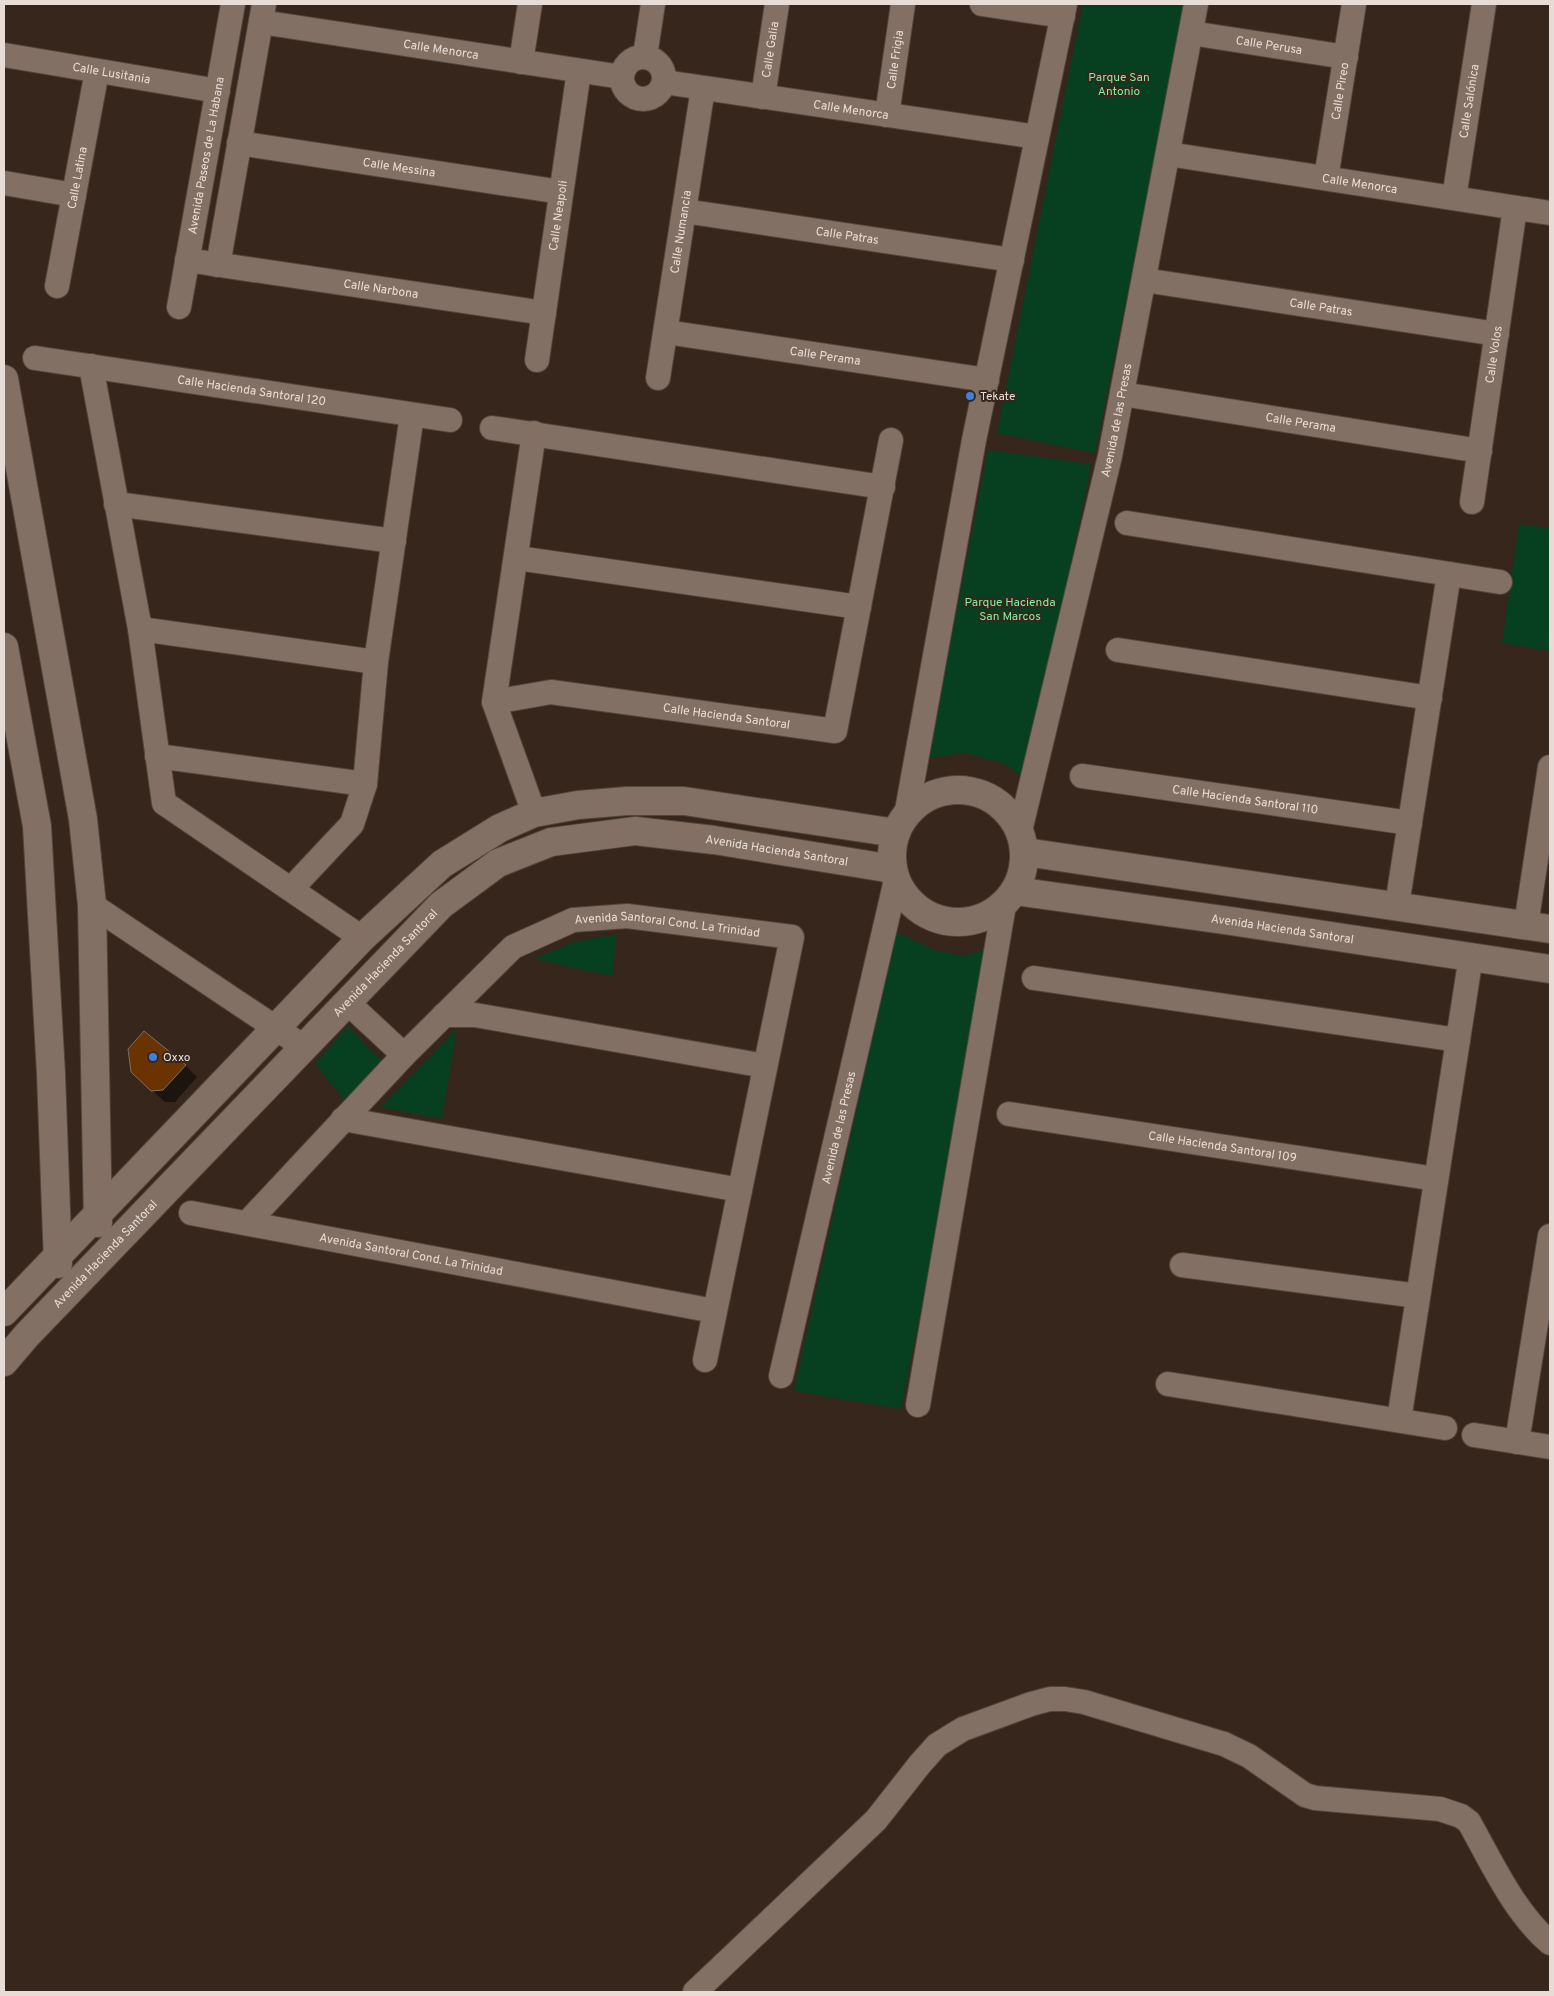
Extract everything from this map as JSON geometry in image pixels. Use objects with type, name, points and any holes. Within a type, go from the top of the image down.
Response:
[{"type":"street","name":"Avenida Paseos de La Habana","points":[[179,307],[233,4]]},
{"type":"street","points":[[521,62],[530,4]]},
{"type":"street","points":[[644,56],[653,4]]},
{"type":"street","name":"Calle Galia","points":[[763,97],[777,4]]},
{"type":"street","name":"Calle Frigia","points":[[887,115],[903,4]]},
{"type":"street","points":[[982,4],[1064,10],[974,440],[901,824],[892,851],[894,874],[910,902],[931,917],[957,923],[982,918],[1010,898]]},
{"type":"street","name":"Avenida de las Presas","points":[[1023,842],[1110,456],[1196,4]]},
{"type":"street","name":"Calle Pireo","points":[[1326,178],[1354,4]]},
{"type":"street","name":"Calle Salónica","points":[[1454,198],[1484,4]]},
{"type":"street","points":[[218,265],[262,13]]},
{"type":"street","name":"Calle Menorca","points":[[262,13],[521,62],[622,77]]},
{"type":"street","name":"Calle Perusa","points":[[1191,33],[1346,57]]},
{"type":"street","name":"Calle Lusitania","points":[[4,55],[218,91]]},
{"type":"street","points":[[644,56],[656,60],[665,76],[664,82],[657,94],[644,99],[631,96],[622,84],[622,77],[626,65],[638,57],[644,56]]},
{"type":"street","name":"Calle Latina","points":[[57,286],[97,71]]},
{"type":"street","name":"Calle Neapoli","points":[[537,360],[579,71]]},
{"type":"street","name":"Calle Menorca","points":[[664,82],[1037,137]]},
{"type":"street","name":"Calle Numancia","points":[[658,378],[703,88]]},
{"type":"street","name":"Calle Messina","points":[[239,143],[561,192]]},
{"type":"street","name":"Calle Menorca","points":[[1168,154],[1550,213]]},
{"type":"street","points":[[4,183],[74,195]]},
{"type":"street","name":"Calle Volos","points":[[1472,502],[1516,208]]},
{"type":"street","name":"Calle Patras","points":[[684,210],[1012,260]]},
{"type":"street","name":"Calle Narbona","points":[[187,260],[544,313]]},
{"type":"street","name":"Calle Patras","points":[[1144,280],[1497,334]]},
{"type":"street","name":"Calle Perama","points":[[666,332],[987,380]]},
{"type":"street","name":"Calle Hacienda Santoral 120","points":[[35,358],[450,420]]},
{"type":"street","points":[[90,366],[140,629],[164,803],[362,938]]},
{"type":"street","points":[[4,380],[83,819],[92,905],[100,1260]]},
{"type":"street","name":"Calle Perama","points":[[1122,394],[1480,451]]},
{"type":"street","points":[[291,889],[352,824],[366,784],[376,662],[412,414]]},
{"type":"street","points":[[492,428],[883,487]]},
{"type":"street","points":[[534,433],[517,558],[494,702],[534,814]]},
{"type":"street","name":"Calle Hacienda Santoral","points":[[494,702],[551,692],[835,731],[891,440]]},
{"type":"street","points":[[116,504],[394,541]]},
{"type":"street","points":[[1127,523],[1500,582]]},
{"type":"street","points":[[517,558],[859,607]]},
{"type":"street","points":[[1397,905],[1450,574]]},
{"type":"street","points":[[140,629],[376,662]]},
{"type":"street","points":[[4,647],[37,826],[51,1074],[60,1302]]},
{"type":"street","points":[[1118,650],[1430,698]]},
{"type":"street","points":[[157,756],[366,784]]},
{"type":"street","points":[[1023,842],[1248,884],[1538,927],[1550,767]]},
{"type":"street","name":"Calle Hacienda Santoral 110","points":[[1082,776],[1410,823]]},
{"type":"street","points":[[901,824],[923,800],[945,791],[968,790],[990,798],[1008,812],[1023,842],[1025,866],[1010,898],[918,1404]]},
{"type":"street","points":[[4,1312],[362,938],[442,864],[500,828],[534,814],[578,804],[627,801],[684,801],[901,824]]},
{"type":"street","name":"Avenida Hacienda Santoral","points":[[4,1362],[304,1046],[441,905],[498,863],[551,842],[635,831],[714,840],[894,874]]},
{"type":"street","name":"Avenida de las Presas","points":[[781,1376],[894,874]]},
{"type":"street","points":[[1244,922],[1248,884]]},
{"type":"street","name":"Avenida Hacienda Santoral","points":[[1010,898],[1244,922],[1550,969]]},
{"type":"street","points":[[92,905],[304,1046]]},
{"type":"street","name":"Avenida Santoral Cond. La Trinidad","points":[[247,1223],[404,1055],[513,947],[573,920],[627,916],[792,937],[705,1360]]},
{"type":"street","points":[[1399,1420],[1471,956]]},
{"type":"street","points":[[1034,978],[1458,1040]]},
{"type":"street","points":[[347,1002],[404,1055]]},
{"type":"street","points":[[444,1015],[475,1015],[764,1066]]},
{"type":"street","name":"Calle Hacienda Santoral 109","points":[[1009,1114],[1436,1179]]},
{"type":"street","points":[[343,1119],[740,1190]]},
{"type":"street","points":[[191,1213],[247,1223]]},
{"type":"street","name":"Avenida Santoral Cond. La Trinidad","points":[[247,1223],[714,1311]]},
{"type":"street","points":[[1517,1442],[1544,1321],[1550,1236]]},
{"type":"street","points":[[1182,1265],[1418,1296]]},
{"type":"street","points":[[1168,1384],[1445,1428]]},
{"type":"street","points":[[1474,1435],[1550,1447]]},
{"type":"street","points":[[696,1992],[876,1820],[937,1745],[963,1729],[1050,1699],[1084,1702],[1224,1744],[1249,1756],[1305,1795],[1315,1798],[1440,1809],[1461,1816],[1469,1822],[1514,1900],[1541,1935],[1550,1942]]},
{"type":"green space","name":"Parque San Antonio","points":[[1083,4],[1186,4],[1095,453],[997,433]]},
{"type":"green space","name":"Parque Hacienda San Marcos","points":[[988,450],[1091,464],[1028,782],[1004,763],[964,753],[928,758]]},
{"type":"green space","points":[[1519,524],[1550,528],[1550,651],[1502,643]]},
{"type":"green space","points":[[896,932],[937,951],[965,956],[983,950],[991,956],[901,1409],[794,1391]]},
{"type":"green space","points":[[617,934],[612,976],[534,959],[574,942]]},
{"type":"green space","points":[[348,1026],[383,1062],[344,1099],[315,1064]]},
{"type":"green space","points":[[457,1029],[442,1119],[381,1107]]},
{"type":"building","name":"Oxxo","points":[[144,1031],[186,1065],[163,1090],[151,1091],[131,1072],[128,1049]]},
{"type":"place","name":"Tekate","points":[[970,396]]},
{"type":"place","name":"Oxxo","points":[[153,1057]]}]
